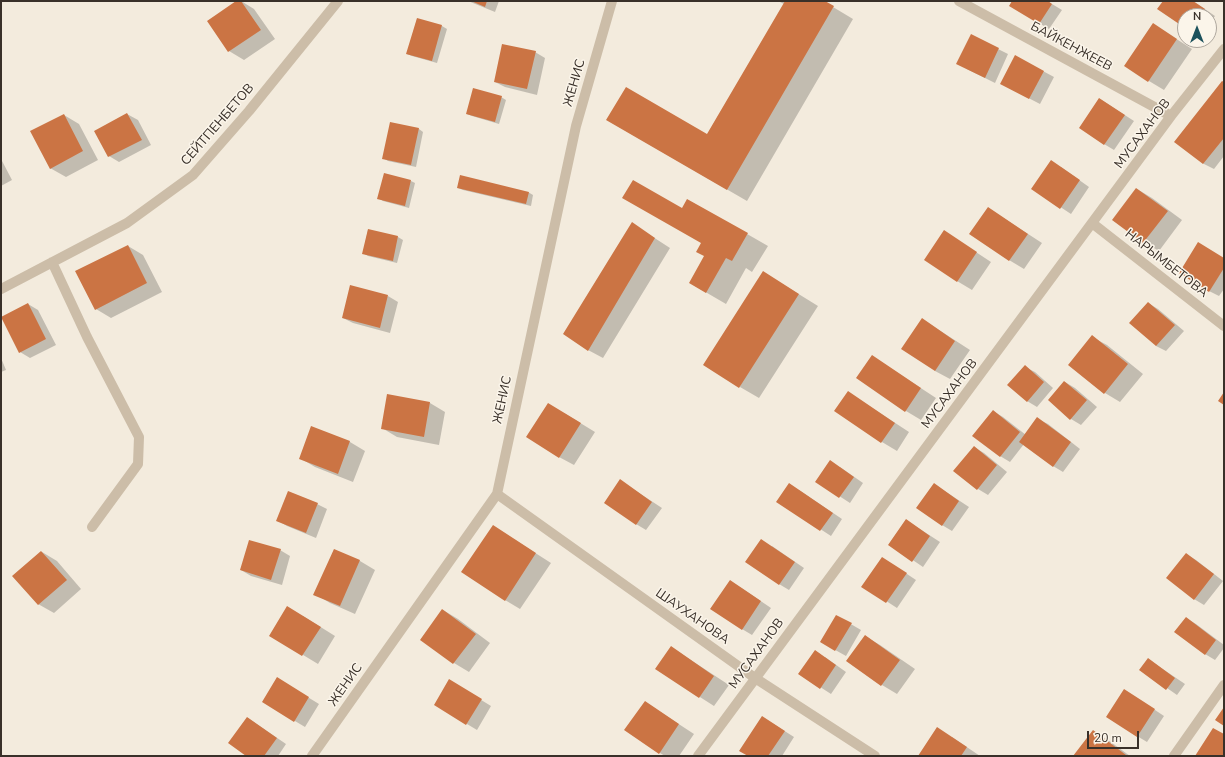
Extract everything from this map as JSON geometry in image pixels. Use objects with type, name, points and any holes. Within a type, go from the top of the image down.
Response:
[{"type":"street","name":"СЕЙТПЕНБЕТОВ","points":[[1,289],[128,223],[193,175],[249,111],[338,1]]},
{"type":"street","name":"ЖЕНИС","points":[[312,756],[496,494],[576,126],[612,1]]},
{"type":"street","name":"БАЙКЕНЖЕЕВ","points":[[959,1],[1171,116]]},
{"type":"street","name":"МУСАХАНОВ","points":[[698,756],[1171,116],[1224,49]]},
{"type":"street","name":"НАРЫМБЕТОВА","points":[[1092,223],[1224,326]]},
{"type":"street","points":[[52,262],[139,437],[138,464],[92,527]]},
{"type":"street","name":"ШАУХАНОВА","points":[[496,494],[755,678],[875,756]]},
{"type":"street","points":[[1174,756],[1224,685]]},
{"type":"building","points":[[236,1],[241,1],[261,30],[228,52],[207,21]]},
{"type":"building","points":[[471,1],[487,1],[485,7]]},
{"type":"building","points":[[785,1],[825,1],[834,6],[727,190],[606,120],[626,87],[707,134]]},
{"type":"building","points":[[1012,1],[1048,1],[1052,4],[1039,24],[1009,6]]},
{"type":"building","points":[[1163,1],[1193,1],[1204,8],[1177,8],[1177,23],[1157,9]]},
{"type":"building","points":[[417,18],[442,25],[432,61],[406,54]]},
{"type":"building","points":[[1153,23],[1177,39],[1148,82],[1124,66]]},
{"type":"building","points":[[971,34],[999,48],[985,78],[956,64]]},
{"type":"building","points":[[502,44],[536,51],[527,89],[494,82]]},
{"type":"building","points":[[1015,55],[1044,71],[1029,99],[1000,84]]},
{"type":"building","points":[[1222,81],[1224,82],[1224,138],[1203,164],[1174,142]]},
{"type":"building","points":[[473,88],[502,96],[495,122],[466,114]]},
{"type":"building","points":[[1099,98],[1125,115],[1104,145],[1079,128]]},
{"type":"building","points":[[127,113],[142,140],[108,157],[94,131]]},
{"type":"building","points":[[64,114],[83,151],[50,169],[30,131]]},
{"type":"building","points":[[390,122],[419,128],[411,165],[382,159]]},
{"type":"building","points":[[1051,160],[1080,180],[1060,209],[1031,189]]},
{"type":"building","points":[[384,173],[411,180],[405,206],[377,199]]},
{"type":"building","points":[[460,175],[529,192],[526,204],[457,188]]},
{"type":"building","points":[[633,180],[682,208],[687,199],[748,233],[732,261],[726,258],[706,293],[689,283],[704,256],[696,252],[701,243],[622,198]]},
{"type":"building","points":[[1136,188],[1168,211],[1143,243],[1112,220]]},
{"type":"building","points":[[988,207],[1028,234],[1009,261],[969,234]]},
{"type":"building","points":[[632,222],[655,238],[588,351],[563,334]]},
{"type":"building","points":[[368,229],[398,236],[393,261],[362,254]]},
{"type":"building","points":[[944,230],[977,252],[957,282],[924,260]]},
{"type":"building","points":[[1198,242],[1224,258],[1224,268],[1209,292],[1179,273]]},
{"type":"building","points":[[128,245],[147,283],[95,310],[75,271]]},
{"type":"building","points":[[763,271],[799,294],[739,388],[703,365]]},
{"type":"building","points":[[350,285],[388,295],[380,328],[342,318]]},
{"type":"building","points":[[1148,302],[1175,325],[1156,346],[1129,323]]},
{"type":"building","points":[[28,303],[46,339],[19,353],[1,317]]},
{"type":"building","points":[[922,318],[955,341],[935,371],[901,349]]},
{"type":"building","points":[[1092,335],[1128,364],[1104,394],[1068,365]]},
{"type":"building","points":[[872,355],[921,388],[905,412],[856,378]]},
{"type":"building","points":[[1025,365],[1044,382],[1027,402],[1007,385]]},
{"type":"building","points":[[1064,381],[1087,400],[1070,420],[1048,400]]},
{"type":"building","points":[[848,391],[895,423],[881,443],[834,411]]},
{"type":"building","points":[[1224,392],[1224,405],[1218,401]]},
{"type":"building","points":[[387,394],[430,402],[424,437],[381,429]]},
{"type":"building","points":[[548,403],[581,423],[559,458],[526,437]]},
{"type":"building","points":[[993,410],[1020,432],[1000,457],[972,436]]},
{"type":"building","points":[[1037,417],[1071,442],[1053,467],[1019,442]]},
{"type":"building","points":[[311,426],[350,441],[338,474],[299,459]]},
{"type":"building","points":[[974,446],[997,465],[977,490],[953,471]]},
{"type":"building","points":[[830,460],[854,477],[839,498],[815,482]]},
{"type":"building","points":[[620,479],[652,502],[636,525],[604,503]]},
{"type":"building","points":[[789,483],[833,513],[820,531],[776,502]]},
{"type":"building","points":[[934,483],[959,501],[942,526],[916,508]]},
{"type":"building","points":[[288,491],[318,503],[306,533],[276,521]]},
{"type":"building","points":[[906,519],[930,536],[912,562],[888,545]]},
{"type":"building","points":[[493,525],[536,553],[505,601],[461,572]]},
{"type":"building","points":[[761,539],[795,562],[779,585],[745,562]]},
{"type":"building","points":[[249,540],[281,549],[271,580],[240,570]]},
{"type":"building","points":[[334,549],[360,560],[340,606],[313,595]]},
{"type":"building","points":[[41,551],[67,580],[38,605],[12,576]]},
{"type":"building","points":[[1186,553],[1214,574],[1194,600],[1166,578]]},
{"type":"building","points":[[882,557],[907,573],[886,603],[861,587]]},
{"type":"building","points":[[730,580],[761,601],[742,630],[710,609]]},
{"type":"building","points":[[287,606],[321,627],[302,656],[269,636]]},
{"type":"building","points":[[442,609],[476,634],[453,664],[420,640]]},
{"type":"building","points":[[836,615],[852,623],[835,651],[820,642]]},
{"type":"building","points":[[1186,617],[1216,640],[1205,655],[1174,632]]},
{"type":"building","points":[[865,635],[900,660],[881,686],[846,661]]},
{"type":"building","points":[[671,646],[714,676],[699,698],[655,669]]},
{"type":"building","points":[[815,650],[836,665],[820,689],[798,674]]},
{"type":"building","points":[[1148,658],[1175,678],[1166,690],[1139,670]]},
{"type":"building","points":[[277,677],[309,697],[294,722],[262,702]]},
{"type":"building","points":[[449,679],[482,699],[466,725],[434,705]]},
{"type":"building","points":[[1124,689],[1155,709],[1137,737],[1106,717]]},
{"type":"building","points":[[645,701],[679,724],[659,754],[624,730]]},
{"type":"building","points":[[1224,707],[1224,726],[1215,720]]},
{"type":"building","points":[[762,716],[785,731],[768,756],[748,756],[739,751]]},
{"type":"building","points":[[247,717],[277,738],[264,756],[246,756],[228,743]]},
{"type":"building","points":[[937,727],[967,747],[961,756],[918,756]]},
{"type":"building","points":[[1213,728],[1224,734],[1224,756],[1195,756]]},
{"type":"building","points":[[1093,730],[1126,755],[1073,756]]}]
